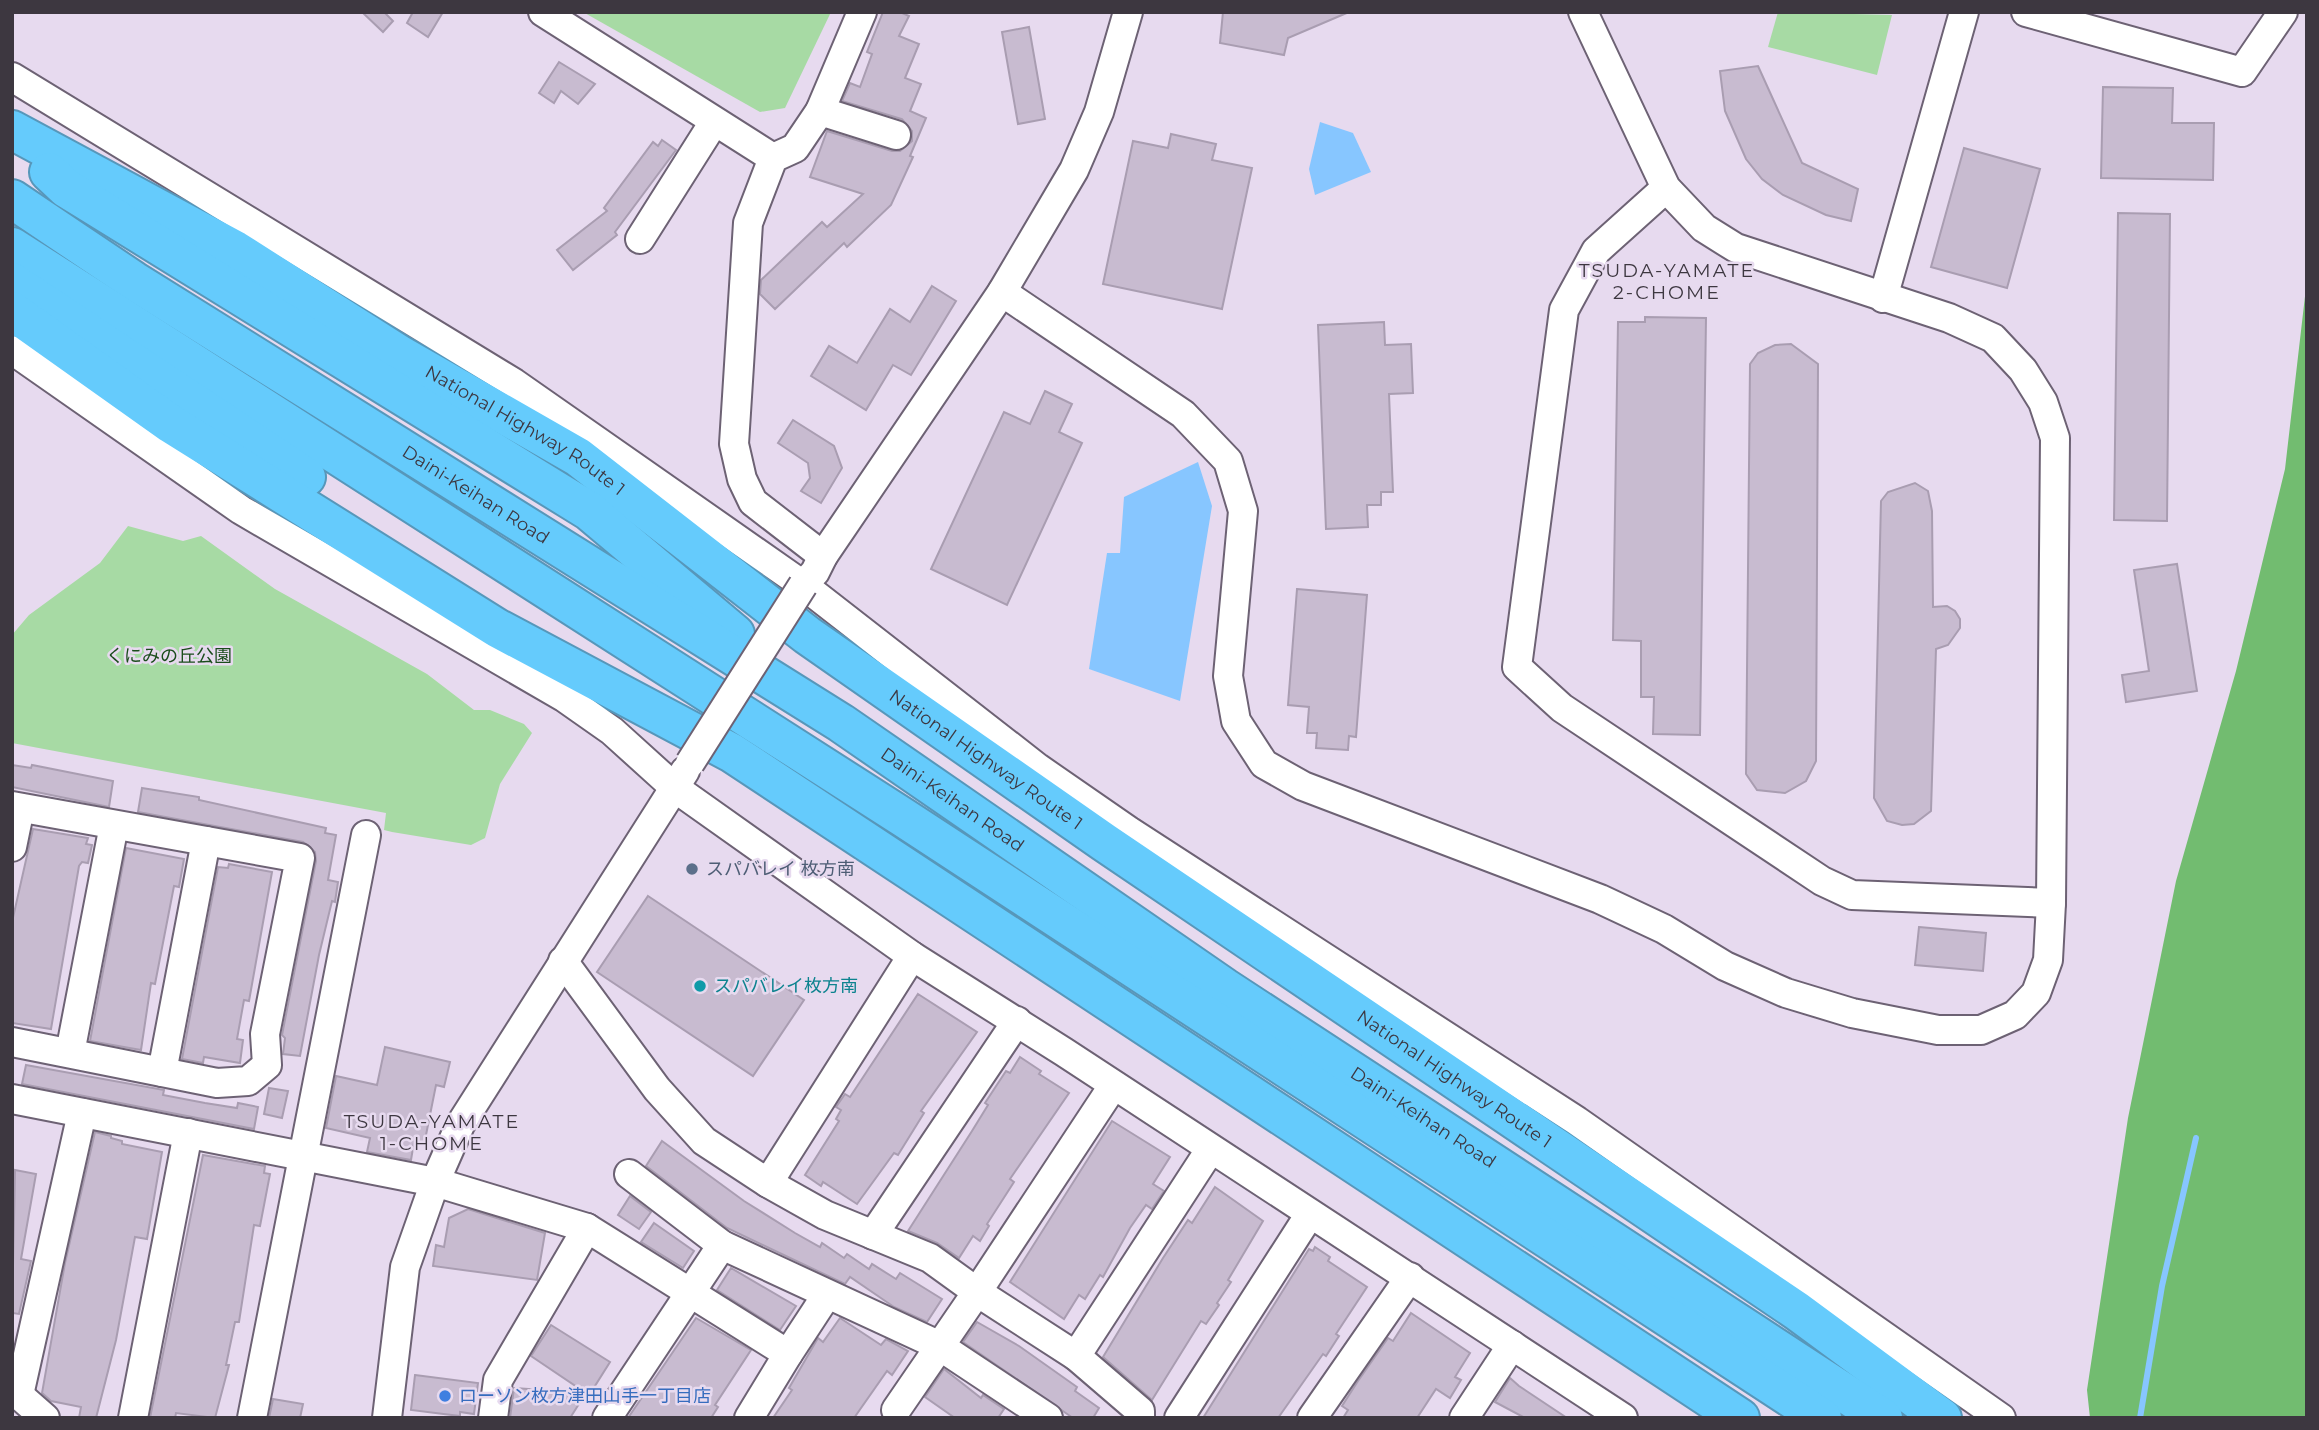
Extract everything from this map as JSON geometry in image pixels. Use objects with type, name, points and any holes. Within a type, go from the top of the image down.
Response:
[{"type":"highway","name":"National Highway Route 1","points":[[12,130],[235,250],[400,355],[578,457],[818,643],[1104,842],[1797,1311],[1942,1418]]},
{"type":"highway","points":[[12,136],[66,188],[589,511],[841,723]]},
{"type":"highway","name":"Daini-Keihan Road","points":[[12,199],[134,281],[841,723],[1225,988],[1883,1418]]},
{"type":"highway","name":"Daini-Keihan Road","points":[[12,247],[844,781],[1822,1418]]},
{"type":"highway","points":[[12,282],[293,469],[532,619],[844,781]]},
{"type":"highway","points":[[12,311],[171,424],[497,628],[732,753],[1740,1418]]},
{"type":"street","points":[[543,12],[773,158]]},
{"type":"street","points":[[823,556],[753,502],[742,479],[734,443],[748,223],[773,158],[795,148],[820,111],[862,12]]},
{"type":"street","points":[[387,1418],[405,1267],[435,1182],[460,1125],[803,585],[816,572],[823,556],[1002,292],[1074,170],[1099,112],[1128,12]]},
{"type":"street","points":[[1002,292],[1183,414],[1228,461],[1242,511],[1228,677],[1236,721],[1264,764],[1303,786],[1600,899],[1664,929],[1725,966],[1786,993],[1852,1013],[1938,1030],[1981,1030],[2015,1015],[2036,993],[2048,960],[2051,903],[2055,438],[2036,391],[2023,370],[1993,338],[1949,318],[1736,248],[1704,228],[1665,188],[1583,12]]},
{"type":"street","points":[[1882,298],[1964,12]]},
{"type":"street","points":[[2026,12],[2242,72],[2283,12]]},
{"type":"street","points":[[12,77],[514,383],[803,585],[1038,768],[1141,839],[1577,1121],[2001,1418]]},
{"type":"street","points":[[820,111],[896,135]]},
{"type":"street","points":[[640,239],[713,122]]},
{"type":"street","points":[[1665,188],[1596,251],[1564,310],[1517,667],[1562,708],[1822,881],[1852,895],[2051,903]]},
{"type":"street","points":[[12,351],[241,510],[565,698],[612,731],[675,788],[912,956],[1017,1021],[1210,1150],[1410,1277],[1623,1418]]},
{"type":"street","points":[[12,846],[16,807],[300,858],[265,1034],[267,1065],[248,1081],[217,1083],[12,1042]]},
{"type":"street","points":[[69,1054],[114,825]]},
{"type":"street","points":[[252,1418],[366,835]]},
{"type":"street","points":[[162,1072],[206,841]]},
{"type":"street","points":[[768,1184],[912,956]]},
{"type":"street","points":[[563,961],[657,1088],[704,1141],[768,1184],[825,1215],[930,1258],[1076,1356],[1140,1410],[1140,1418]]},
{"type":"street","points":[[873,1235],[1017,1021]]},
{"type":"street","points":[[898,1415],[938,1345],[977,1292],[1113,1086]]},
{"type":"street","points":[[12,1099],[435,1182],[587,1228],[690,1290],[788,1354]]},
{"type":"street","points":[[45,1418],[16,1392],[82,1112]]},
{"type":"street","points":[[133,1418],[188,1133]]},
{"type":"street","points":[[1076,1356],[1210,1150]]},
{"type":"street","points":[[629,1174],[722,1245],[826,1296],[938,1345],[1040,1416]]},
{"type":"street","points":[[1179,1418],[1311,1214]]},
{"type":"street","points":[[493,1418],[498,1380],[587,1228]]},
{"type":"street","points":[[607,1418],[722,1245]]},
{"type":"street","points":[[1312,1418],[1410,1277]]},
{"type":"street","points":[[749,1418],[826,1296]]},
{"type":"street","points":[[1475,1414],[1512,1346]]},
{"type":"green space","points":[[583,12],[831,12],[785,108],[760,112]]},
{"type":"green space","points":[[1778,12],[1892,15],[1877,75],[1768,47]]},
{"type":"green space","points":[[2307,279],[2307,1418],[2090,1418],[2087,1390],[2128,1118],[2176,881],[2236,671],[2285,469]]},
{"type":"green space","name":"くにみの丘公園","points":[[128,526],[183,541],[201,536],[275,589],[427,674],[474,710],[490,710],[524,724],[532,733],[500,784],[485,838],[471,845],[392,832],[384,830],[386,813],[12,743],[12,635],[29,615],[100,563]]},
{"type":"water","points":[[1320,122],[1353,133],[1371,172],[1315,195],[1309,169]]},
{"type":"water","points":[[1198,462],[1212,506],[1180,701],[1089,669],[1107,553],[1120,553],[1124,497]]},
{"type":"building","points":[[362,12],[384,12],[393,21],[383,32]]},
{"type":"building","points":[[413,12],[443,12],[428,37],[407,23]]},
{"type":"building","points":[[883,12],[900,12],[909,16],[899,36],[919,44],[905,78],[921,84],[910,111],[926,118],[910,156],[913,157],[891,205],[847,247],[844,243],[775,309],[760,294],[761,280],[822,222],[827,227],[863,194],[810,177],[827,131],[892,151],[900,151],[912,141],[912,131],[902,119],[842,101],[850,83],[860,87],[872,54],[867,52]]},
{"type":"building","points":[[1223,12],[1349,12],[1288,38],[1284,55],[1220,43]]},
{"type":"building","points":[[1029,27],[1045,119],[1018,124],[1002,32]]},
{"type":"building","points":[[559,62],[595,84],[578,104],[561,91],[554,103],[539,93]]},
{"type":"building","points":[[1758,66],[1802,163],[1858,189],[1851,221],[1826,215],[1783,195],[1762,179],[1746,159],[1725,111],[1720,71]]},
{"type":"building","points":[[2103,87],[2173,88],[2172,123],[2214,123],[2213,180],[2101,178]]},
{"type":"building","points":[[1171,134],[1216,144],[1212,160],[1252,168],[1222,309],[1103,284],[1133,141],[1168,148]]},
{"type":"building","points":[[662,140],[676,150],[615,232],[617,235],[573,270],[557,250],[607,211],[604,208],[653,142],[658,146]]},
{"type":"building","points":[[1964,148],[2040,169],[2007,288],[1931,267]]},
{"type":"building","points":[[2118,213],[2170,214],[2167,521],[2114,520]]},
{"type":"building","points":[[932,286],[956,301],[911,375],[893,365],[866,410],[811,376],[829,346],[857,363],[890,309],[910,322]]},
{"type":"building","points":[[1645,317],[1706,318],[1700,735],[1653,734],[1654,697],[1641,697],[1641,641],[1613,640],[1618,322],[1645,322]]},
{"type":"building","points":[[1384,322],[1385,345],[1411,344],[1413,393],[1389,394],[1393,492],[1381,492],[1381,505],[1367,505],[1368,527],[1326,529],[1318,325]]},
{"type":"building","points":[[1791,344],[1818,364],[1816,761],[1806,781],[1785,793],[1757,790],[1746,774],[1750,364],[1758,353],[1775,345]]},
{"type":"building","points":[[1045,391],[1072,404],[1059,432],[1082,443],[1007,605],[931,569],[1004,412],[1030,424]]},
{"type":"building","points":[[793,420],[834,446],[842,468],[821,503],[801,491],[810,478],[808,463],[778,443]]},
{"type":"building","points":[[1915,483],[1928,491],[1932,511],[1933,607],[1947,606],[1955,611],[1960,619],[1960,628],[1948,645],[1936,649],[1931,811],[1914,824],[1902,825],[1887,821],[1874,798],[1881,501],[1888,492]]},
{"type":"building","points":[[2177,564],[2197,691],[2126,702],[2122,675],[2149,671],[2134,570]]},
{"type":"building","points":[[1297,589],[1367,595],[1356,737],[1349,736],[1348,750],[1316,748],[1317,733],[1307,733],[1309,707],[1288,705]]},
{"type":"building","points":[[12,765],[31,768],[32,765],[113,781],[109,807],[12,787]]},
{"type":"building","points":[[142,788],[199,797],[199,800],[326,828],[325,833],[336,835],[328,880],[338,882],[335,902],[332,901],[319,955],[300,1056],[283,1054],[285,1038],[282,1035],[316,861],[315,852],[303,842],[138,812]]},
{"type":"building","points":[[33,829],[88,838],[86,844],[92,845],[88,863],[82,862],[79,866],[51,1029],[12,1023],[12,922]]},
{"type":"building","points":[[126,848],[184,859],[179,887],[174,886],[155,984],[151,983],[141,1050],[90,1041]]},
{"type":"building","points":[[229,864],[272,872],[249,1001],[244,1000],[237,1039],[243,1040],[240,1063],[204,1057],[203,1063],[182,1059],[218,867],[228,868]]},
{"type":"building","name":"スパバレイ枚方南","points":[[648,896],[804,1000],[753,1076],[597,972]]},
{"type":"building","points":[[1919,927],[1986,933],[1983,971],[1915,965]]},
{"type":"building","points":[[918,994],[977,1032],[921,1111],[924,1113],[898,1155],[894,1153],[857,1204],[823,1182],[821,1186],[805,1175],[839,1121],[836,1119],[841,1110],[836,1107],[845,1094],[850,1097]]},
{"type":"building","points":[[385,1047],[450,1062],[444,1087],[436,1085],[424,1145],[414,1142],[411,1160],[367,1152],[370,1138],[326,1128],[336,1076],[377,1085]]},
{"type":"building","points":[[1020,1057],[1041,1071],[1039,1074],[1069,1093],[1010,1179],[1014,1182],[987,1224],[989,1226],[980,1241],[973,1236],[959,1258],[937,1243],[908,1231],[988,1105],[985,1103],[1006,1071],[1010,1073]]},
{"type":"building","points":[[26,1065],[164,1090],[163,1095],[205,1103],[237,1108],[238,1103],[258,1107],[254,1129],[22,1084]]},
{"type":"building","points":[[269,1088],[288,1091],[282,1118],[264,1114]]},
{"type":"building","points":[[1112,1121],[1170,1157],[1153,1184],[1164,1191],[1152,1209],[1146,1205],[1103,1277],[1100,1275],[1085,1299],[1079,1295],[1064,1319],[1010,1282]]},
{"type":"building","points":[[95,1132],[111,1136],[122,1141],[122,1144],[162,1152],[147,1239],[135,1237],[116,1340],[96,1418],[79,1418],[81,1407],[51,1401],[42,1393],[65,1263]]},
{"type":"building","points":[[662,1141],[744,1201],[795,1233],[820,1247],[822,1243],[844,1258],[847,1254],[869,1269],[872,1264],[896,1279],[900,1273],[942,1299],[927,1322],[894,1307],[850,1277],[845,1284],[727,1228],[646,1166]]},
{"type":"building","points":[[203,1155],[265,1166],[264,1173],[270,1174],[260,1226],[254,1225],[239,1322],[235,1322],[226,1365],[229,1365],[215,1418],[176,1413],[175,1418],[150,1418]]},
{"type":"building","points":[[15,1170],[36,1174],[21,1259],[31,1261],[19,1314],[12,1313]]},
{"type":"building","points":[[1215,1187],[1263,1221],[1228,1280],[1231,1282],[1217,1303],[1219,1305],[1206,1324],[1201,1321],[1152,1400],[1103,1357],[1188,1220],[1192,1223]]},
{"type":"building","points":[[630,1196],[651,1212],[639,1229],[618,1215]]},
{"type":"building","points":[[468,1209],[545,1233],[537,1280],[433,1266],[436,1245],[444,1247],[449,1218]]},
{"type":"building","points":[[654,1223],[694,1251],[683,1268],[641,1242]]},
{"type":"building","points":[[1315,1247],[1330,1257],[1328,1261],[1367,1287],[1336,1334],[1339,1336],[1326,1356],[1323,1354],[1278,1418],[1203,1418],[1309,1249],[1313,1251]]},
{"type":"building","points":[[731,1268],[796,1306],[780,1330],[717,1290]]},
{"type":"building","points":[[1411,1313],[1470,1353],[1455,1377],[1461,1380],[1450,1398],[1436,1389],[1417,1418],[1343,1418],[1348,1410],[1342,1406],[1358,1381],[1388,1338],[1393,1341]]},
{"type":"building","points":[[696,1318],[751,1350],[715,1405],[718,1407],[711,1418],[628,1418]]},
{"type":"building","points":[[840,1318],[881,1345],[886,1339],[908,1351],[892,1375],[887,1371],[854,1418],[773,1418],[792,1390],[789,1388],[818,1338],[823,1342]]},
{"type":"building","points":[[977,1322],[1019,1346],[1077,1387],[1075,1391],[1099,1408],[1093,1418],[1073,1418],[963,1342]]},
{"type":"building","points":[[551,1325],[610,1362],[593,1389],[590,1387],[586,1393],[531,1356]]},
{"type":"building","points":[[944,1369],[981,1398],[983,1395],[1004,1409],[998,1418],[955,1418],[925,1397]]},
{"type":"building","name":"ローソン枚方津田山手一丁目店","points":[[415,1375],[478,1383],[474,1414],[460,1412],[460,1416],[411,1410]]},
{"type":"building","points":[[1510,1378],[1567,1418],[1525,1418],[1495,1402]]},
{"type":"building","points":[[514,1388],[586,1393],[570,1418],[510,1418]]},
{"type":"building","points":[[273,1399],[303,1404],[300,1418],[269,1418]]},
{"type":"waterway","points":[[2140,1418],[2162,1286],[2196,1138]]},
{"type":"place","name":"スパバレイ 枚方南","points":[[692,869]]},
{"type":"place","name":"スパバレイ枚方南","points":[[700,986]]},
{"type":"place","name":"ローソン枚方津田山手一丁目店","points":[[445,1396]]},
{"type":"district","name":"TSUDA-YAMATE 2-CHOME","points":[[1667,281]]},
{"type":"district","name":"TSUDA-YAMATE 1-CHOME","points":[[432,1132]]}]
